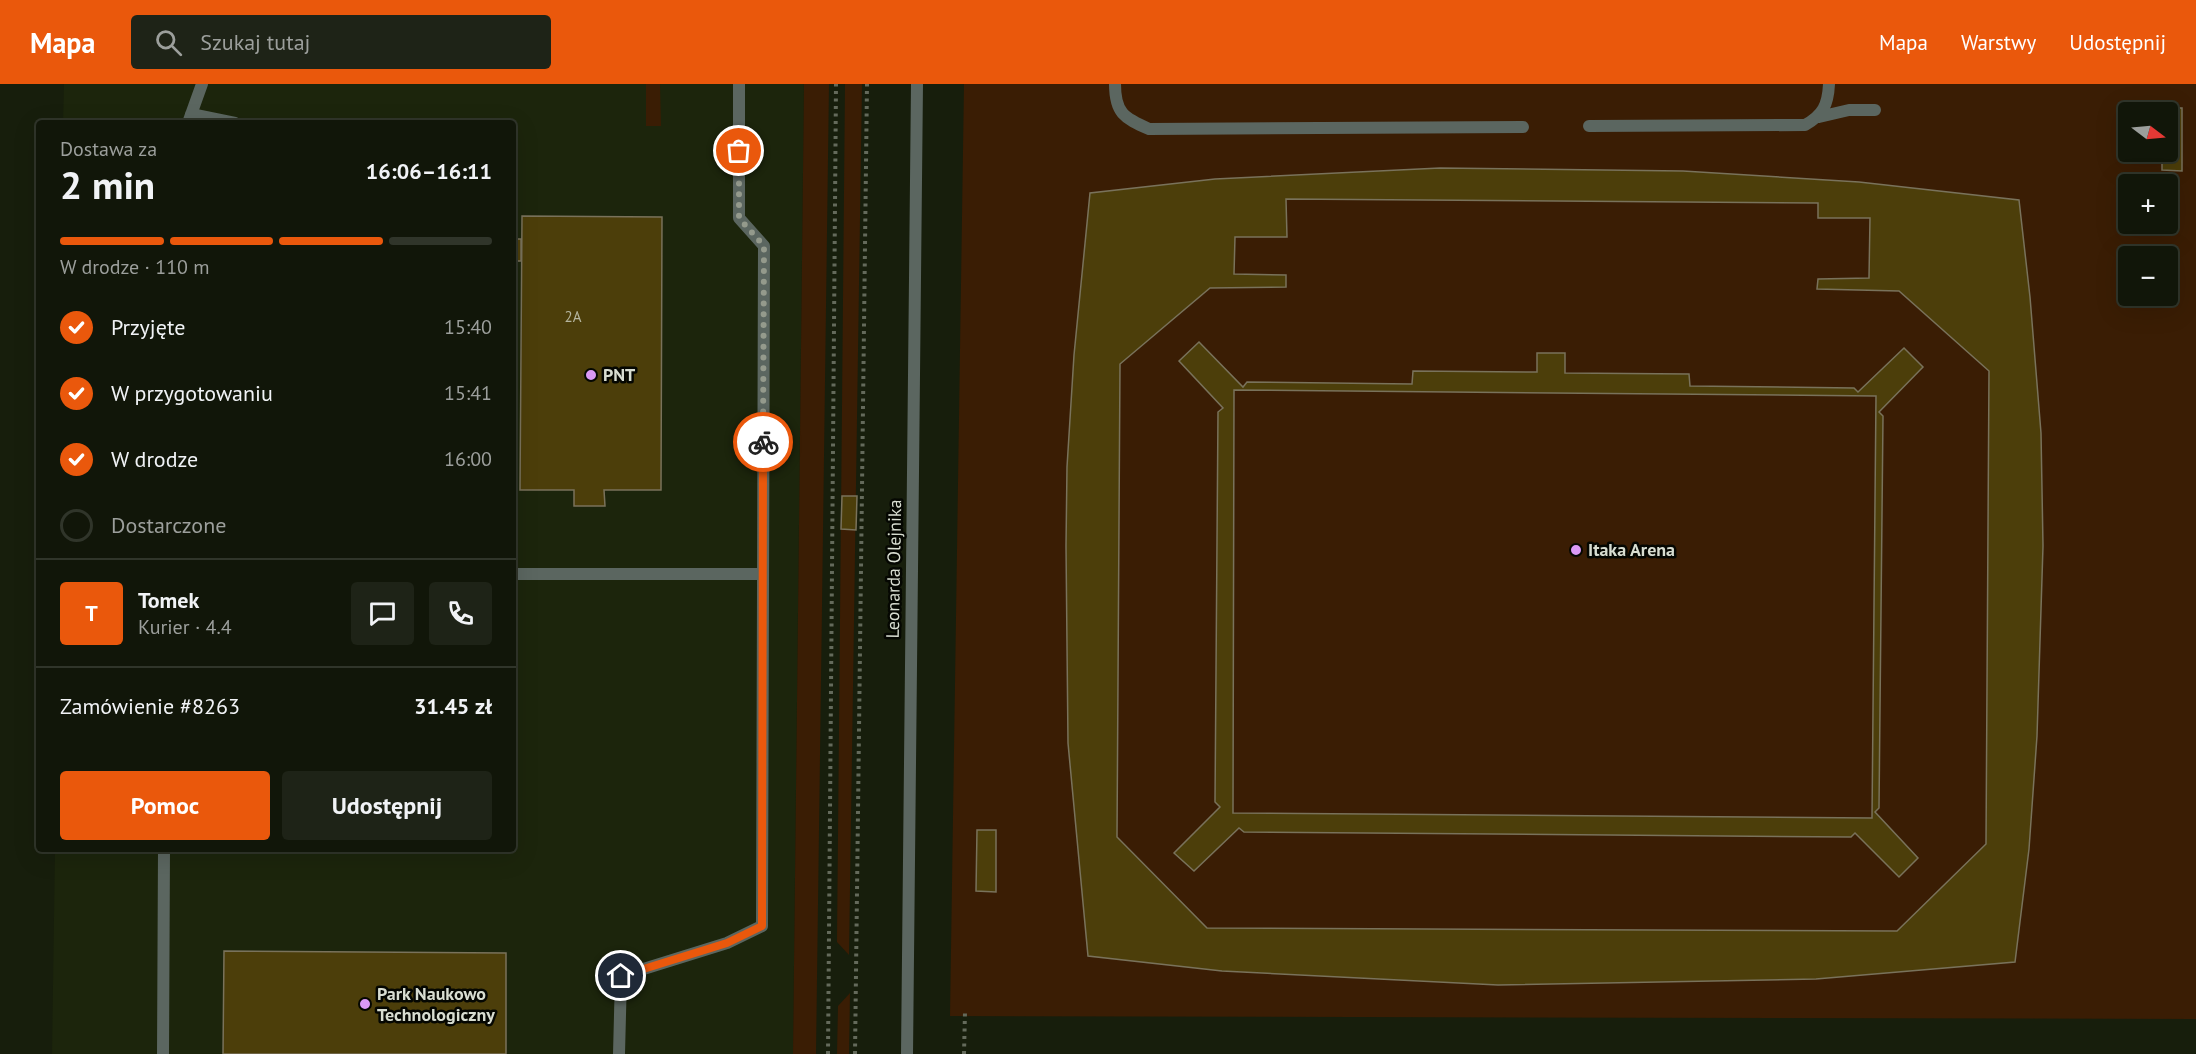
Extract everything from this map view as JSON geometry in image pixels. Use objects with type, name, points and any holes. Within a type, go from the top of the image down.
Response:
[{"type":"lane","points":[[202,84],[190,118],[208,120]]},
{"type":"lane","points":[[619,1054],[621,976],[727,943],[762,926],[764,246],[739,218],[739,84]]},
{"type":"lane","name":"Leonarda Olejnika","points":[[907,1054],[917,84]]},
{"type":"lane","points":[[1115,84],[1115,102],[1126,119],[1149,129],[1523,127]]},
{"type":"lane","points":[[1819,117],[1828,100],[1829,84]]},
{"type":"lane","points":[[1589,126],[1805,125],[1819,117],[1849,110],[1875,110]]},
{"type":"lane","points":[[516,574],[762,574]]},
{"type":"lane","points":[[163,1054],[164,852]]},
{"type":"path","points":[[828,1054],[836,84]]},
{"type":"path","points":[[855,1054],[867,84]]},
{"type":"path","points":[[964,1012],[964,1054]]},
{"type":"shaded area","points":[[64,84],[804,84],[793,1054],[52,1054],[55,852],[516,852],[516,120],[63,120]]},
{"type":"shaded area","points":[[646,84],[660,84],[661,126],[646,126]]},
{"type":"shaded area","points":[[804,84],[829,84],[816,1054],[793,1054]]},
{"type":"shaded area","points":[[845,84],[862,84],[849,955],[837,942]]},
{"type":"shaded area","name":"Itaka Arena","points":[[964,84],[2196,84],[2196,1019],[950,1016]]},
{"type":"shaded area","points":[[850,993],[849,1054],[837,1054],[838,1006]]},
{"type":"building","points":[[2178,108],[2182,108],[2182,171],[2162,170],[2162,162],[2178,162]]},
{"type":"building","points":[[1440,168],[1683,171],[1859,182],[2019,200],[2030,297],[2041,433],[2043,546],[2037,736],[2029,849],[2015,962],[1816,979],[1498,985],[1222,971],[1088,956],[1068,743],[1066,546],[1067,467],[1074,355],[1090,193],[1215,179]],"holes":[[[1234,390],[1876,396],[1872,818],[1233,813]]]},
{"type":"building","points":[[1286,199],[1818,203],[1818,218],[1870,218],[1869,278],[1818,279],[1817,289],[1899,291],[1989,371],[1986,844],[1897,931],[1207,928],[1117,837],[1120,364],[1210,288],[1286,287],[1286,275],[1234,274],[1235,237],[1287,237]],"holes":[[[1199,342],[1243,387],[1247,382],[1412,384],[1413,371],[1537,372],[1537,353],[1565,353],[1565,373],[1689,374],[1690,386],[1854,388],[1858,392],[1904,348],[1923,367],[1879,412],[1883,416],[1879,808],[1875,812],[1918,858],[1899,877],[1855,833],[1851,837],[1244,832],[1239,828],[1194,871],[1174,853],[1220,807],[1215,802],[1218,412],[1223,408],[1179,361]]]},
{"type":"building","name":"PNT","points":[[522,216],[662,217],[661,490],[604,490],[605,506],[574,506],[574,490],[520,490]]},
{"type":"building","points":[[516,239],[521,239],[521,261],[516,261]]},
{"type":"building","points":[[842,496],[857,496],[856,530],[841,529]]},
{"type":"building","points":[[977,830],[996,830],[996,892],[976,891]]},
{"type":"building","name":"Park Naukowo Technologiczny","points":[[224,951],[506,953],[506,1054],[223,1054]]},
{"type":"way so far","points":[[739,151],[739,218],[764,246],[763,442]]},
{"type":"place","name":"PNT","points":[[591,375]]},
{"type":"place","name":"Itaka Arena","points":[[1576,550]]},
{"type":"place","name":"Park Naukowo Technologiczny","points":[[365,1004]]},
{"type":"route","points":[[621,976],[727,943],[762,926],[763,442]]}]
